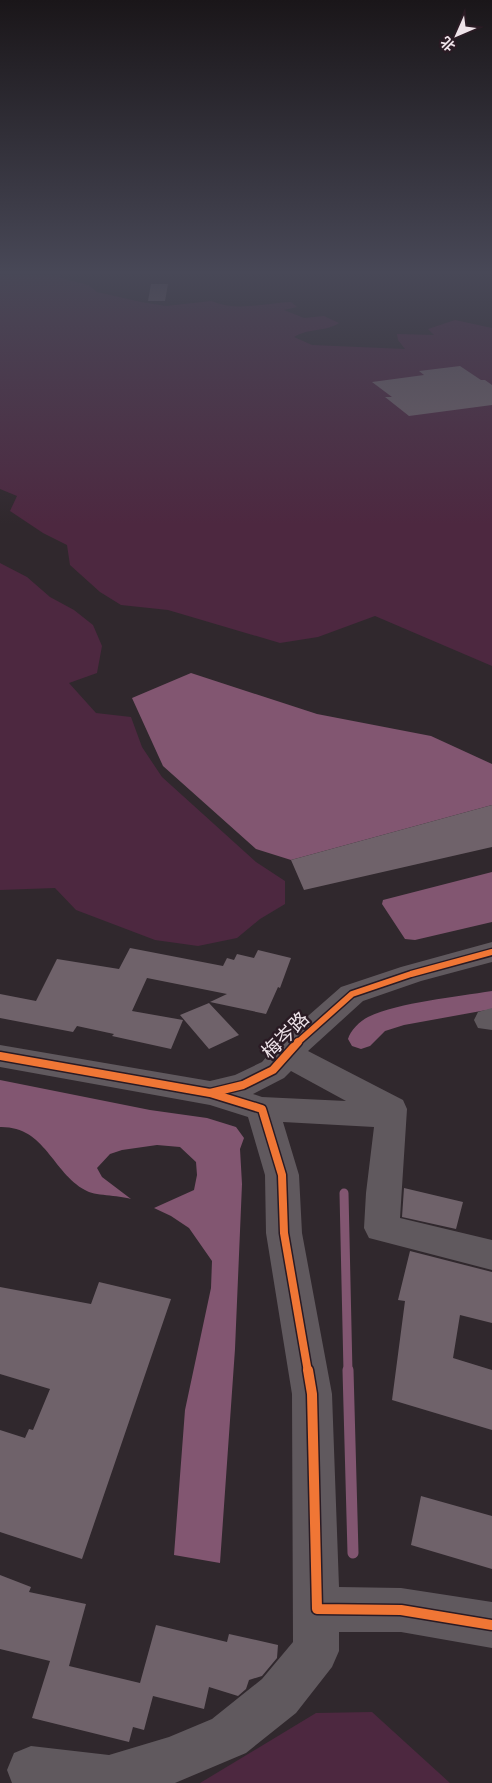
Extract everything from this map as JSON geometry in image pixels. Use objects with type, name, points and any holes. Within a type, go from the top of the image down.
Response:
[{"type":"street","name":"梅岑路","points":[[0,1056],[210,1093],[243,1085],[273,1070],[326,1016],[352,994],[411,974],[492,952]]},
{"type":"street","points":[[287,1054],[329,1078],[391,1109],[389,1115],[390,1150],[383,1193],[382,1228],[492,1255]]},
{"type":"street","points":[[210,1093],[262,1109],[389,1115]]},
{"type":"street","points":[[31,1770],[109,1779],[170,1761],[229,1736],[279,1696],[316,1651],[317,1609],[312,1394],[284,1233],[282,1175],[262,1109]]},
{"type":"street","points":[[317,1609],[401,1610],[492,1625]]},
{"type":"shaded area","points":[[0,358],[492,358],[492,666],[375,616],[318,637],[280,643],[168,610],[121,605],[100,592],[70,565],[67,545],[43,533],[10,511],[17,496],[0,489]]},
{"type":"shaded area","points":[[0,563],[27,577],[50,597],[74,610],[93,625],[102,646],[97,673],[69,683],[96,713],[131,717],[142,747],[162,777],[256,862],[285,881],[285,904],[260,919],[237,938],[198,946],[155,940],[76,910],[55,888],[0,890]]},
{"type":"shaded area","points":[[191,673],[317,714],[431,736],[492,764],[492,805],[291,860],[256,849],[163,766],[132,698]]},
{"type":"shaded area","points":[[492,872],[492,922],[415,940],[405,939],[382,904],[383,900]]},
{"type":"shaded area","points":[[0,1080],[150,1110],[207,1118],[236,1127],[244,1138],[240,1149],[242,1184],[235,1349],[220,1563],[174,1555],[185,1410],[211,1288],[212,1261],[189,1228],[154,1208],[194,1190],[197,1175],[196,1162],[180,1147],[157,1145],[122,1150],[110,1154],[97,1168],[102,1177],[131,1199],[89,1192],[74,1182],[47,1151],[28,1134],[15,1129],[0,1127]]},
{"type":"shaded area","points":[[372,1712],[450,1783],[200,1783],[316,1713]]},
{"type":"building","points":[[460,366],[492,385],[492,405],[409,416],[385,397],[392,397],[372,382],[424,375],[419,371]]},
{"type":"building","points":[[492,805],[492,847],[304,890],[291,860]]},
{"type":"building","points":[[130,948],[223,966],[227,958],[234,960],[237,954],[254,958],[258,950],[291,958],[280,988],[278,987],[266,1014],[210,1002],[227,994],[147,978],[132,1011],[183,1020],[171,1049],[77,1026],[73,1032],[0,1018],[0,994],[36,1001],[57,959],[119,969]]},
{"type":"building","points":[[209,1003],[239,1035],[209,1049],[180,1015]]},
{"type":"building","points":[[404,1188],[463,1202],[456,1229],[402,1217]]},
{"type":"building","points":[[410,1251],[492,1272],[492,1323],[460,1315],[453,1358],[492,1370],[492,1430],[392,1400],[405,1301],[398,1300]]},
{"type":"building","points":[[99,1282],[171,1299],[82,1559],[0,1532],[0,1430],[25,1438],[29,1429],[33,1430],[50,1389],[0,1374],[0,1287],[91,1304]]},
{"type":"building","points":[[421,1496],[492,1516],[492,1569],[411,1545]]},
{"type":"building","points":[[0,1575],[31,1587],[29,1592],[86,1604],[69,1666],[140,1683],[156,1625],[227,1642],[229,1634],[278,1645],[277,1658],[262,1676],[249,1680],[246,1689],[238,1696],[209,1687],[204,1709],[153,1696],[144,1730],[133,1727],[129,1742],[32,1718],[50,1661],[0,1649]]},
{"type":"waterway","points":[[361,1039],[376,1024],[402,1016],[492,1000]]},
{"type":"waterway","points":[[344,1193],[348,1372]]},
{"type":"waterway","points":[[348,1370],[353,1553]]},
{"type":"cycle path","points":[[0,1056],[210,1093],[243,1085],[273,1070],[295,1045],[352,994],[411,974],[492,952]]},
{"type":"cycle path","points":[[210,1093],[262,1109],[282,1175],[284,1233],[312,1394],[317,1609],[401,1610],[492,1625]]}]
